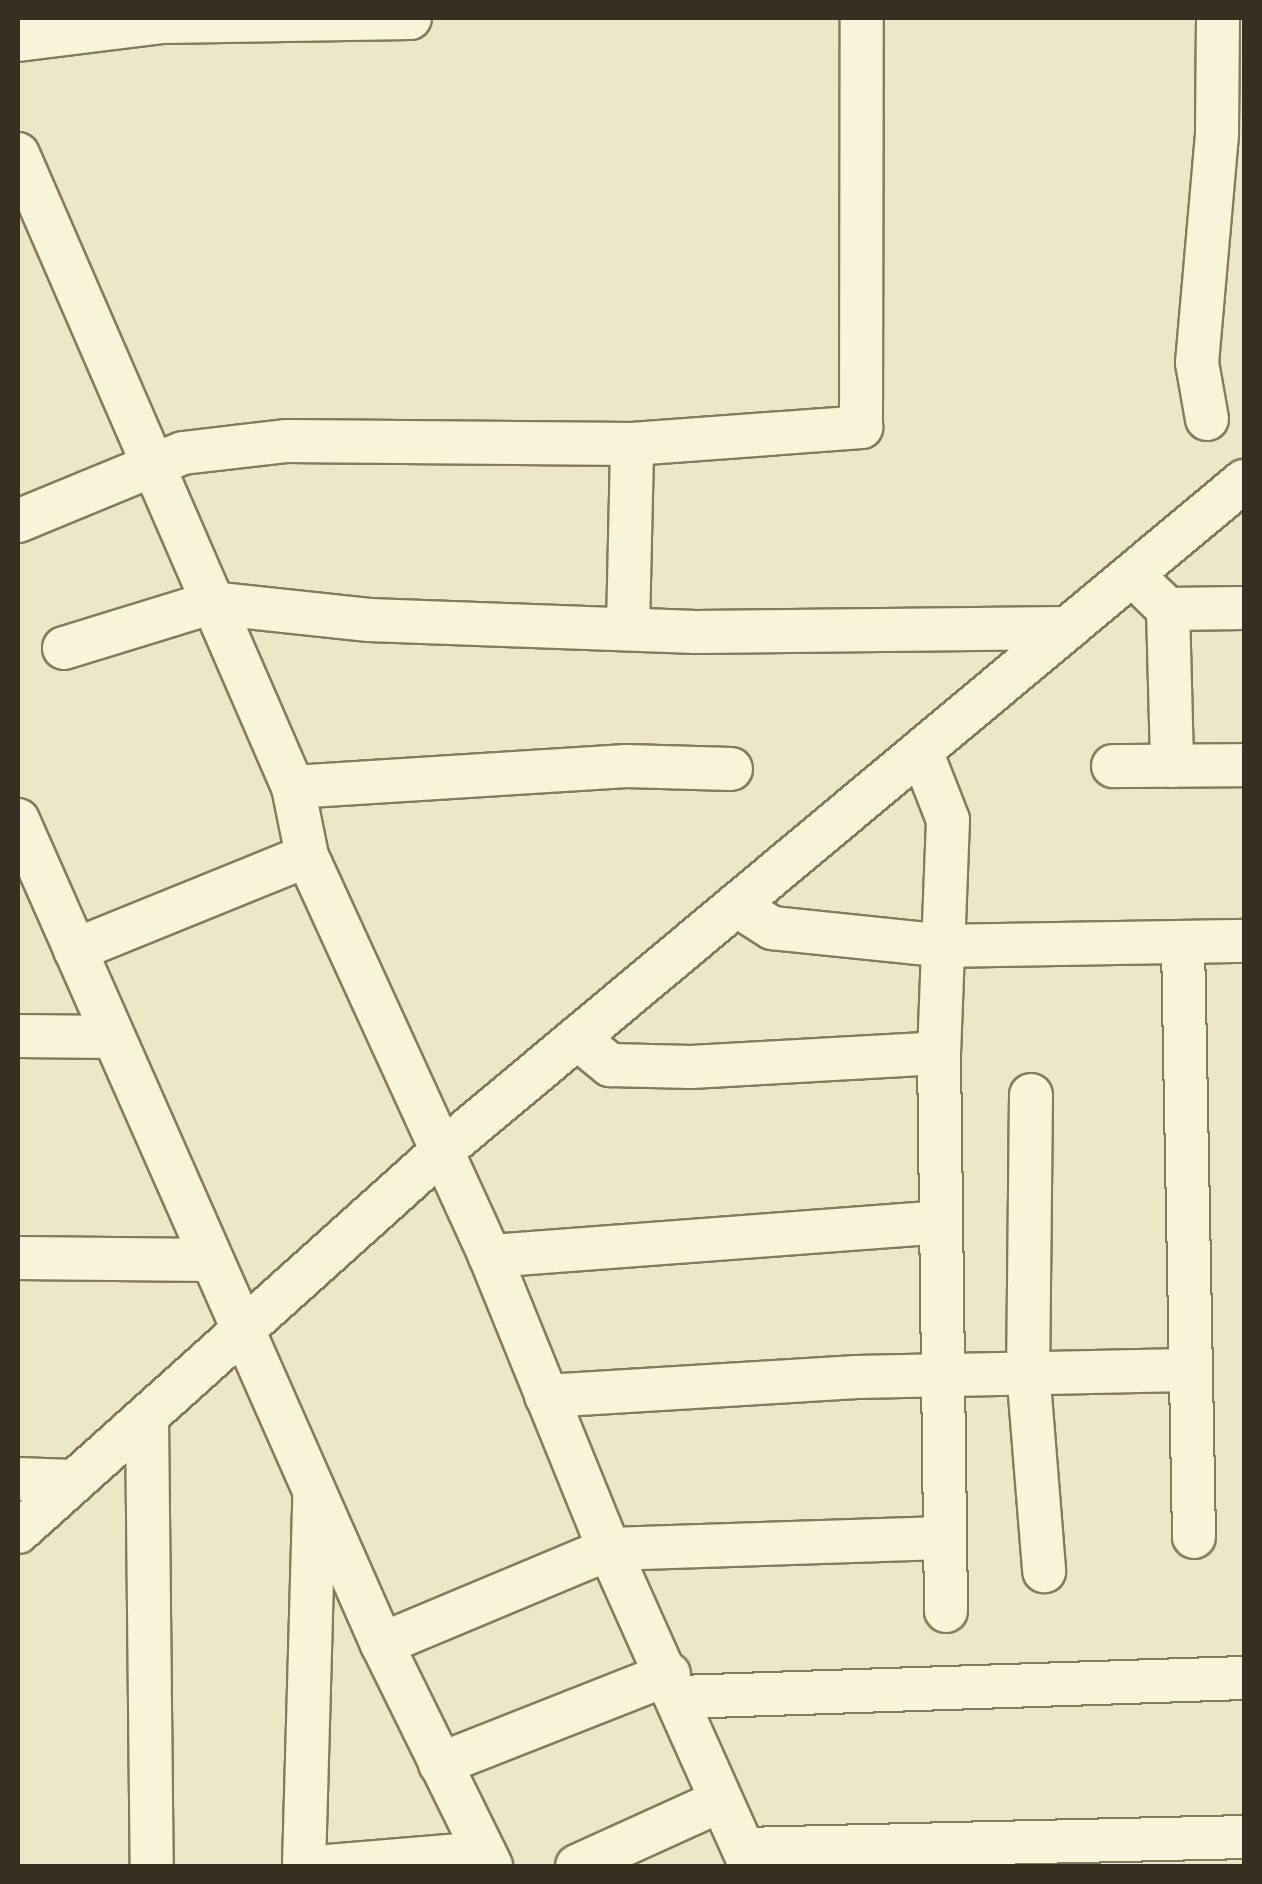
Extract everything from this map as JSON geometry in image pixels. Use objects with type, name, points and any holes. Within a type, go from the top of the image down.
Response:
[{"type":"street","points":[[18,40],[164,22],[410,18]]},
{"type":"street","points":[[18,522],[183,453],[287,442],[632,444],[861,427],[862,18]]},
{"type":"street","points":[[1206,419],[1197,363],[1231,133],[1218,18]]},
{"type":"street","points":[[18,154],[27,213],[152,465],[293,787],[307,856],[490,1256],[609,1549],[675,1685],[720,1801],[748,1858],[1244,1837]]},
{"type":"street","points":[[628,627],[632,444]]},
{"type":"street","points":[[18,1532],[442,1150],[1244,481]]},
{"type":"street","points":[[1132,575],[1168,609],[1244,608]]},
{"type":"street","points":[[64,648],[210,603],[369,620],[866,634],[1068,628]]},
{"type":"street","points":[[1168,609],[1172,766]]},
{"type":"street","points":[[922,751],[948,820],[939,1053],[939,1374],[946,1611]]},
{"type":"street","points":[[1112,766],[1244,765]]},
{"type":"street","points":[[293,787],[626,766],[731,769]]},
{"type":"street","points":[[18,821],[382,1644],[488,1860],[328,1866]]},
{"type":"street","points":[[75,950],[307,856]]},
{"type":"street","points":[[736,905],[772,928],[944,946],[1244,940]]},
{"type":"street","points":[[1183,944],[1190,1060],[1186,1370],[1194,1537]]},
{"type":"street","points":[[18,1036],[113,1037]]},
{"type":"street","points":[[577,1038],[610,1065],[691,1068],[939,1053]]},
{"type":"street","points":[[1031,1096],[1028,1370],[1044,1571]]},
{"type":"street","points":[[490,1256],[939,1222]]},
{"type":"street","points":[[18,1258],[210,1260]]},
{"type":"street","points":[[546,1396],[1028,1370],[1186,1370]]},
{"type":"street","points":[[147,1418],[152,1866]]},
{"type":"street","points":[[18,1480],[71,1482]]},
{"type":"street","points":[[304,1866],[314,1488]]},
{"type":"street","points":[[382,1644],[609,1549],[944,1538]]},
{"type":"street","points":[[440,1764],[675,1685],[1244,1678]]},
{"type":"street","points":[[578,1866],[720,1801]]}]
